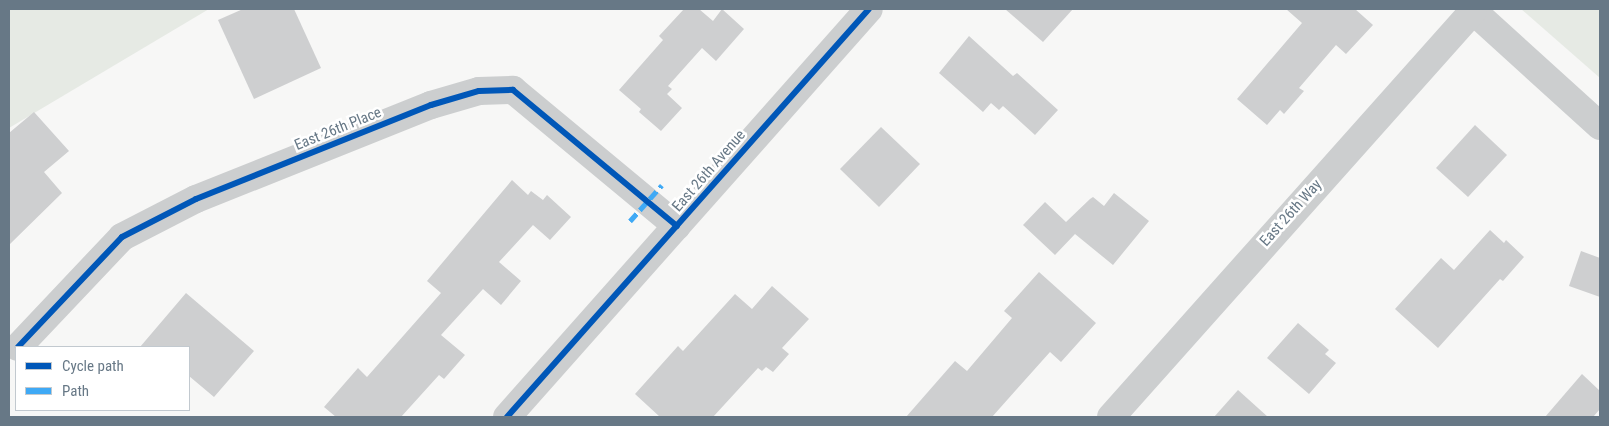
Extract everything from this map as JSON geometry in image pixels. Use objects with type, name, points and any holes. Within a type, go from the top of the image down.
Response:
[{"type":"street","name":"East 26th Avenue","points":[[507,417],[869,9]]},
{"type":"street","points":[[1472,10],[1600,126]]},
{"type":"street","name":"East 26th Way","points":[[1111,417],[1472,10]]},
{"type":"street","name":"East 26th Place","points":[[19,346],[122,237],[196,199],[431,105],[479,91],[513,90],[677,226]]},
{"type":"shaded area","points":[[9,9],[209,9],[9,128]]},
{"type":"shaded area","points":[[1521,9],[1600,9],[1600,78]]},
{"type":"building","points":[[243,9],[294,9],[321,68],[254,99],[218,20]]},
{"type":"building","points":[[684,9],[699,9],[713,21],[722,9],[744,29],[716,61],[702,48],[668,86],[672,89],[667,94],[682,108],[661,131],[639,112],[641,109],[619,90],[663,40],[659,36]]},
{"type":"building","points":[[1005,9],[1073,9],[1043,42]]},
{"type":"building","points":[[1286,9],[1355,9],[1373,25],[1346,54],[1336,45],[1299,88],[1304,91],[1284,114],[1280,110],[1267,125],[1237,99],[1302,23]]},
{"type":"building","points":[[969,36],[1013,76],[1017,73],[1058,110],[1035,135],[1003,106],[999,110],[991,103],[983,112],[939,73]]},
{"type":"building","points":[[34,112],[69,151],[44,172],[62,193],[9,245],[9,133]]},
{"type":"building","points":[[1475,125],[1507,155],[1468,197],[1436,168]]},
{"type":"building","points":[[881,127],[920,164],[879,207],[840,169]]},
{"type":"building","points":[[512,180],[528,195],[531,191],[543,200],[547,195],[571,217],[550,240],[533,225],[499,262],[521,281],[501,305],[483,289],[441,335],[465,355],[444,379],[439,375],[401,417],[336,417],[324,407],[358,368],[367,377],[441,293],[427,281]]},
{"type":"building","points":[[1114,193],[1149,221],[1113,265],[1075,234],[1055,255],[1023,225],[1045,202],[1066,222],[1093,197],[1104,206]]},
{"type":"building","points":[[1490,230],[1504,243],[1506,240],[1524,257],[1503,281],[1500,279],[1438,348],[1395,309],[1441,258],[1454,270]]},
{"type":"building","points":[[1581,251],[1600,258],[1600,297],[1569,286]]},
{"type":"building","points":[[1039,272],[1096,323],[1061,362],[1050,352],[992,417],[906,417],[955,361],[967,371],[1012,318],[1004,311]]},
{"type":"building","points":[[772,286],[809,319],[782,348],[789,354],[773,372],[766,367],[762,371],[758,368],[713,417],[660,417],[635,394],[678,346],[683,351],[735,294],[752,309]]},
{"type":"building","points":[[186,293],[254,351],[214,397],[190,377],[190,346],[141,346]]},
{"type":"building","points":[[1298,323],[1329,350],[1325,354],[1336,363],[1309,394],[1267,358]]},
{"type":"building","points":[[1582,374],[1600,391],[1600,409],[1593,417],[1545,417]]},
{"type":"building","points":[[1238,390],[1268,417],[1214,417]]},
{"type":"marked path","points":[[630,221],[662,185]]},
{"type":"cycle path","points":[[507,417],[869,9]]},
{"type":"cycle path","points":[[19,346],[122,237],[196,199],[431,105],[479,91],[513,90],[677,226]]}]
